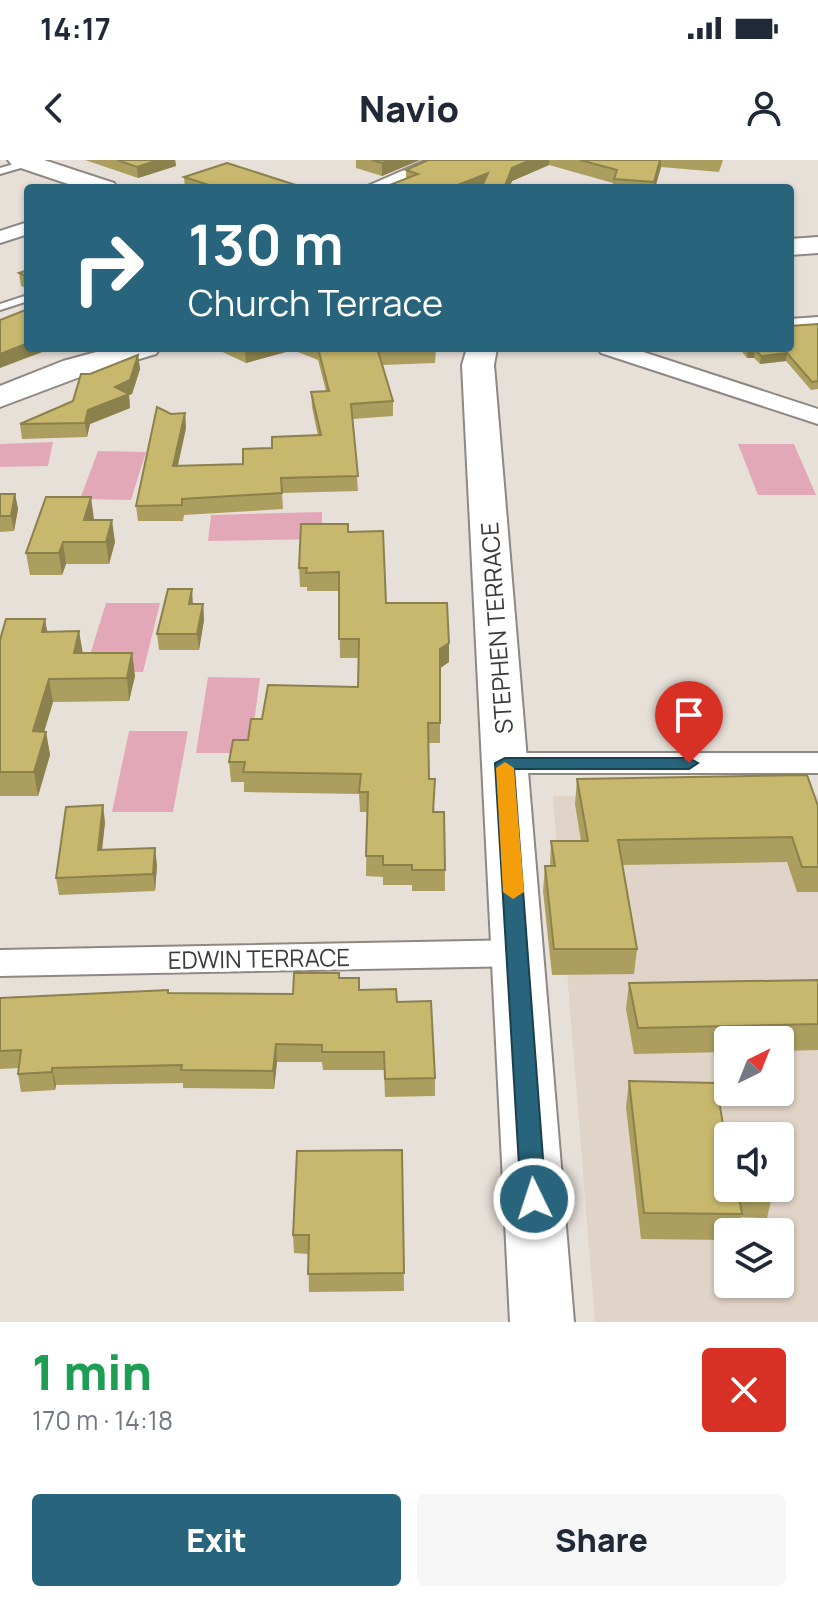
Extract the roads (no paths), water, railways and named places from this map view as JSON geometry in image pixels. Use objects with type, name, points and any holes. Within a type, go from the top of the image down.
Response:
[{"type":"main road","points":[[24,161],[93,184]]},
{"type":"main road","points":[[794,236],[818,234]]},
{"type":"main road","points":[[794,247],[818,245]]},
{"type":"main road","points":[[74,368],[100,352]]},
{"type":"main road","points":[[0,397],[74,368],[131,352]]},
{"type":"main road","name":"STEPHEN TERRACE","points":[[475,354],[542,1322]]},
{"type":"street","points":[[382,184],[437,161]]},
{"type":"street","points":[[0,237],[24,229]]},
{"type":"street","points":[[794,325],[818,323]]},
{"type":"street","points":[[642,352],[818,417]]},
{"type":"street","points":[[505,763],[818,763]]},
{"type":"street","name":"EDWIN TERRACE","points":[[0,963],[517,953]]},
{"type":"lane","points":[[0,171],[24,161]]},
{"type":"lane","points":[[0,307],[24,299]]}]
